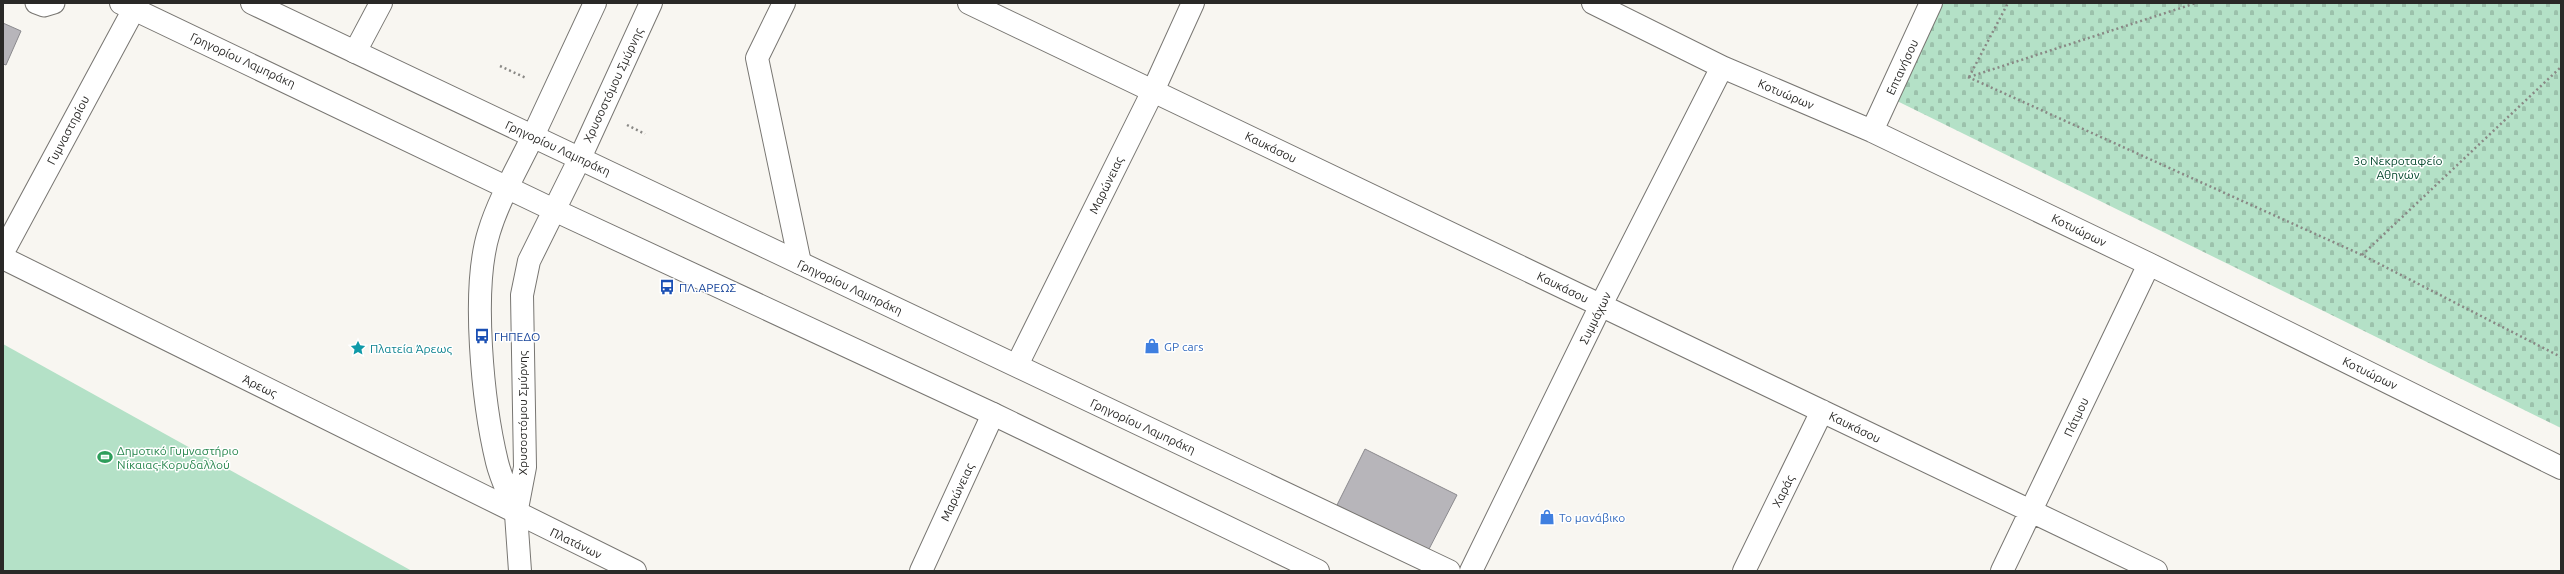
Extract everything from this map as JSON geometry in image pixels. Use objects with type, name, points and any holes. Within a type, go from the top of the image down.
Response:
[{"type":"street","name":"Γρηγορίου Λαμπράκη","points":[[252,3],[1449,571]]},
{"type":"street","points":[[355,52],[381,3]]},
{"type":"street","name":"Χρυσοστόμου Σμύρνης","points":[[516,514],[497,463],[486,398],[482,336],[485,248],[491,227],[508,188],[595,3]]},
{"type":"street","name":"Χρυσοστόμου Σμύρνης","points":[[520,571],[516,514],[525,467],[522,295],[529,261],[580,158],[651,3]]},
{"type":"street","points":[[784,3],[757,58],[800,263]]},
{"type":"street","name":"Καυκάσου","points":[[969,3],[2156,571]]},
{"type":"street","name":"Μαρώνειας","points":[[1017,365],[1153,91],[1193,3]]},
{"type":"street","name":"Κοτυώρων","points":[[1593,3],[1722,67],[1872,131],[2149,264],[2561,468]]},
{"type":"street","name":"Επτανήσου","points":[[1872,131],[1931,3]]},
{"type":"street","name":"Γρηγορίου Λαμπράκη","points":[[128,6],[554,210],[993,414],[1318,571]]},
{"type":"street","name":"Γυμναστηρίου","points":[[3,252],[128,6]]},
{"type":"street","name":"Συμμάχων","points":[[1471,571],[1601,305],[1722,67]]},
{"type":"street","name":"Άρεως","points":[[3,258],[516,514]]},
{"type":"street","name":"Πάτμου","points":[[2002,571],[2149,264]]},
{"type":"street","name":"Χαράς","points":[[1744,571],[1822,411]]},
{"type":"street","name":"Μαρώνειας","points":[[921,571],[993,414]]},
{"type":"street","name":"Πλατάνων","points":[[516,514],[635,571]]},
{"type":"lane","points":[[36,3],[44,6],[54,3]]},
{"type":"path","points":[[1968,77],[2008,3]]},
{"type":"path","points":[[1968,77],[2196,3]]},
{"type":"path","points":[[2362,255],[2561,67]]},
{"type":"path","points":[[1968,77],[2362,255],[2561,357]]},
{"type":"green space","name":"3ο Νεκροταφείο Αθηνών","points":[[1943,3],[2561,3],[2561,428],[1893,99]]},
{"type":"green space","name":"Δημοτικό Γυμναστήριο Νίκαιας-Κορυδαλλού","points":[[3,344],[412,571],[3,571]]},
{"type":"building","points":[[3,23],[21,31],[6,65],[3,64]]},
{"type":"building","points":[[1365,449],[1457,495],[1428,551],[1337,505]]},
{"type":"place","name":"ΠΛ.ΑΡΕΩΣ","points":[[667,287]]},
{"type":"place","name":"ΓΗΠΕΔΟ","points":[[482,336]]},
{"type":"place","name":"GP cars","points":[[1152,346]]},
{"type":"place","name":"Πλατεία Άρεως","points":[[358,348]]},
{"type":"place","name":"Δημοτικό Γυμναστήριο Νίκαιας-Κορυδαλλού","points":[[105,457]]},
{"type":"place","name":"Το μανάβικο","points":[[1547,517]]}]
